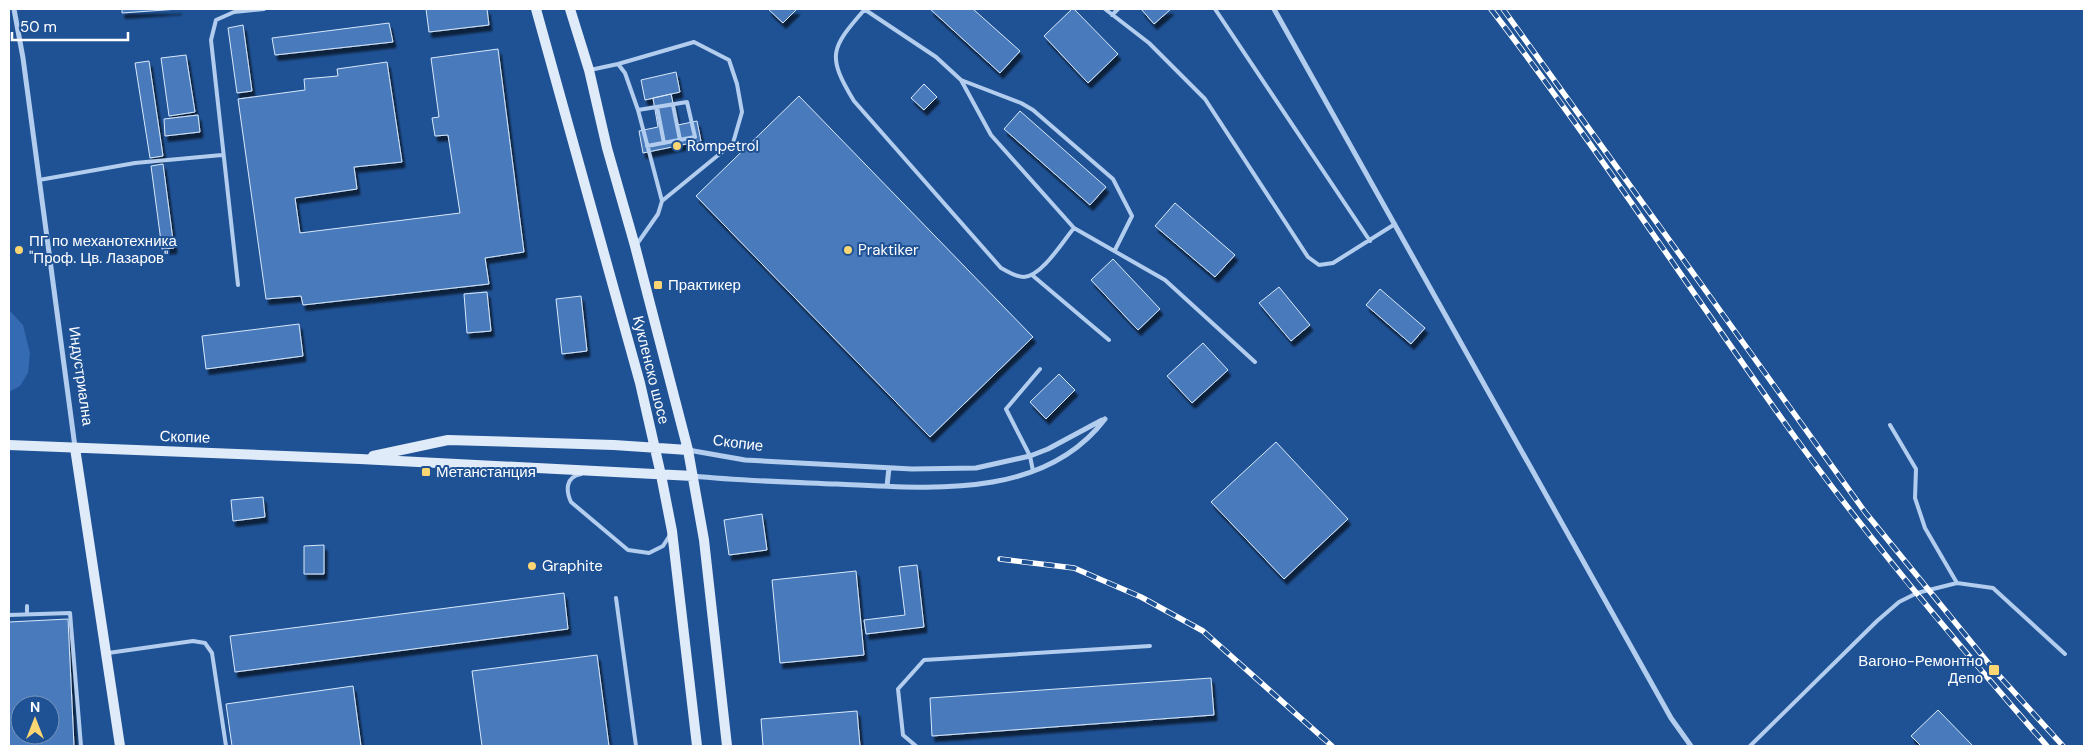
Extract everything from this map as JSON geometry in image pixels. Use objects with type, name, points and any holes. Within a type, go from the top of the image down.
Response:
[{"type":"main road","name":"Кукленско шосе","points":[[536,9],[640,382],[661,475],[672,531],[697,746]]},
{"type":"main road","name":"Кукленско шосе","points":[[570,9],[589,70],[607,148],[635,246],[688,450],[704,540],[727,746]]},
{"type":"main road","name":"Скопие","points":[[360,459],[448,440],[688,450]]},
{"type":"main road","name":"Скопие","points":[[9,445],[360,459],[693,476]]},
{"type":"main road","name":"Индустриална","points":[[75,448],[120,746]]},
{"type":"street","name":"Индустриална","points":[[14,9],[23,58],[75,448]]},
{"type":"street","points":[[1274,9],[1671,718],[1691,746]]},
{"type":"street","name":"Скопие","points":[[688,450],[745,460],[912,469],[976,468],[1030,456],[1048,449],[1104,419],[1081,445],[1033,471]]},
{"type":"street","points":[[887,486],[889,468]]},
{"type":"street","points":[[693,476],[887,486],[976,486],[1005,481],[1033,471]]},
{"type":"lane","points":[[238,285],[222,155],[211,40],[216,20],[234,12],[264,9]]},
{"type":"lane","points":[[1074,228],[1038,272],[1025,277],[1016,276],[1001,268],[854,101],[839,77],[835,54],[841,37],[865,9],[936,56],[961,80],[991,135],[1074,228],[1165,280],[1255,362]]},
{"type":"lane","points":[[1106,9],[1150,43],[1206,99],[1308,257],[1319,265],[1333,263],[1395,224]]},
{"type":"lane","points":[[1112,15],[1118,9]]},
{"type":"lane","points":[[1215,9],[1370,241]]},
{"type":"lane","points":[[589,70],[618,64],[694,42],[730,60],[742,112],[732,143],[662,201]]},
{"type":"lane","points":[[618,64],[625,73],[638,110],[662,201],[658,214],[635,246]]},
{"type":"lane","points":[[961,80],[1021,103],[1033,110],[1112,179],[1132,216],[1115,250]]},
{"type":"lane","points":[[638,110],[687,102],[695,137],[647,146]]},
{"type":"lane","points":[[673,104],[680,140]]},
{"type":"lane","points":[[657,107],[664,143]]},
{"type":"lane","points":[[39,180],[135,163],[222,155]]},
{"type":"lane","points":[[1032,275],[1108,340]]},
{"type":"lane","points":[[1033,471],[1030,456],[1006,409],[1040,369]]},
{"type":"lane","points":[[1890,426],[1916,469],[1915,498],[1925,528],[1957,583]]},
{"type":"lane","points":[[603,471],[576,475],[568,483],[566,492],[571,502],[628,550],[649,553],[663,546],[672,531]]},
{"type":"lane","points":[[1750,746],[1899,602],[1917,593],[1957,583],[1993,588],[2065,654]]},
{"type":"lane","points":[[616,598],[636,746]]},
{"type":"lane","points":[[27,606],[27,614]]},
{"type":"lane","points":[[9,615],[70,613],[80,746]]},
{"type":"lane","points":[[106,653],[193,641],[205,643],[212,653],[226,746]]},
{"type":"lane","points":[[916,746],[902,735],[898,689],[924,660],[1150,646]]},
{"type":"shaded area","points":[[9,310],[23,325],[30,353],[28,373],[20,386],[9,392]]},
{"type":"building","points":[[122,9],[179,9],[122,13]]},
{"type":"building","points":[[426,9],[487,9],[489,25],[429,32]]},
{"type":"building","points":[[768,9],[797,9],[783,23]]},
{"type":"building","points":[[930,9],[973,9],[1020,51],[1000,73]]},
{"type":"building","points":[[1072,9],[1118,54],[1088,83],[1044,36]]},
{"type":"building","points":[[1141,9],[1171,9],[1154,24]]},
{"type":"building","points":[[389,23],[393,42],[275,55],[272,38]]},
{"type":"building","points":[[243,25],[252,91],[237,93],[228,28]]},
{"type":"building","points":[[498,49],[524,252],[485,258],[489,284],[303,305],[301,296],[266,299],[238,99],[305,90],[304,79],[338,76],[337,69],[387,62],[402,162],[354,167],[357,189],[295,198],[300,233],[460,213],[448,135],[435,136],[432,118],[439,117],[431,58]]},
{"type":"building","points":[[186,55],[195,112],[169,116],[161,58]]},
{"type":"building","points":[[149,61],[163,156],[150,158],[135,63]]},
{"type":"building","points":[[676,72],[680,92],[645,100],[641,80]]},
{"type":"building","points":[[924,84],[937,97],[924,110],[911,98]]},
{"type":"building","points":[[671,94],[678,125],[697,121],[701,141],[643,153],[639,131],[658,127],[653,98]]},
{"type":"building","name":"Praktiker","points":[[799,96],[1033,337],[930,437],[696,196]]},
{"type":"building","points":[[1020,111],[1106,187],[1090,205],[1004,129]]},
{"type":"building","points":[[198,115],[200,132],[165,136],[164,119]]},
{"type":"building","points":[[163,164],[174,248],[162,249],[151,166]]},
{"type":"building","points":[[1175,203],[1235,255],[1215,277],[1155,226]]},
{"type":"building","points":[[1113,259],[1160,309],[1138,330],[1091,280]]},
{"type":"building","points":[[1279,287],[1310,325],[1291,341],[1259,303]]},
{"type":"building","points":[[1380,289],[1425,328],[1411,344],[1366,305]]},
{"type":"building","points":[[487,292],[491,331],[467,333],[464,294]]},
{"type":"building","points":[[581,296],[587,351],[562,354],[556,299]]},
{"type":"building","points":[[299,324],[303,356],[206,369],[202,336]]},
{"type":"building","points":[[1203,343],[1228,370],[1192,403],[1167,376]]},
{"type":"building","points":[[1059,374],[1075,390],[1046,419],[1030,402]]},
{"type":"building","points":[[1276,442],[1348,519],[1284,579],[1211,502]]},
{"type":"building","points":[[263,497],[265,517],[233,521],[231,500]]},
{"type":"building","points":[[762,514],[767,550],[729,555],[724,520]]},
{"type":"building","points":[[324,545],[324,574],[304,574],[304,546]]},
{"type":"building","points":[[917,565],[924,627],[866,634],[864,620],[905,615],[899,567]]},
{"type":"building","points":[[856,571],[864,655],[780,663],[772,580]]},
{"type":"building","points":[[564,593],[568,629],[235,672],[230,636]]},
{"type":"building","points":[[68,619],[74,746],[9,746],[9,622]]},
{"type":"building","points":[[597,655],[609,746],[482,746],[472,671]]},
{"type":"building","points":[[1211,678],[1214,715],[932,736],[930,698]]},
{"type":"building","points":[[353,686],[361,746],[232,746],[226,704]]},
{"type":"building","points":[[1938,710],[1973,746],[1921,746],[1911,736]]},
{"type":"building","points":[[857,711],[860,746],[763,746],[761,719]]},
{"type":"railway","points":[[1491,9],[1568,113],[1754,380],[1822,474],[1916,592],[2047,746]]},
{"type":"railway","points":[[1503,9],[1865,512],[1994,670],[2063,746]]},
{"type":"railway","points":[[1000,559],[1074,568],[1141,597],[1203,631],[1332,746]]},
{"type":"place","name":"Rompetrol","points":[[677,146]]},
{"type":"place","name":"ПГ по механотехника \"Проф. Цв. Лазаров\"","points":[[19,250]]},
{"type":"place","name":"Praktiker","points":[[848,250]]},
{"type":"place","name":"Практикер","points":[[658,285]]},
{"type":"place","name":"Метанстанция","points":[[426,472]]},
{"type":"place","name":"Graphite","points":[[532,566]]},
{"type":"place","name":"Вагоно-Ремонтно Депо","points":[[1994,670]]}]
